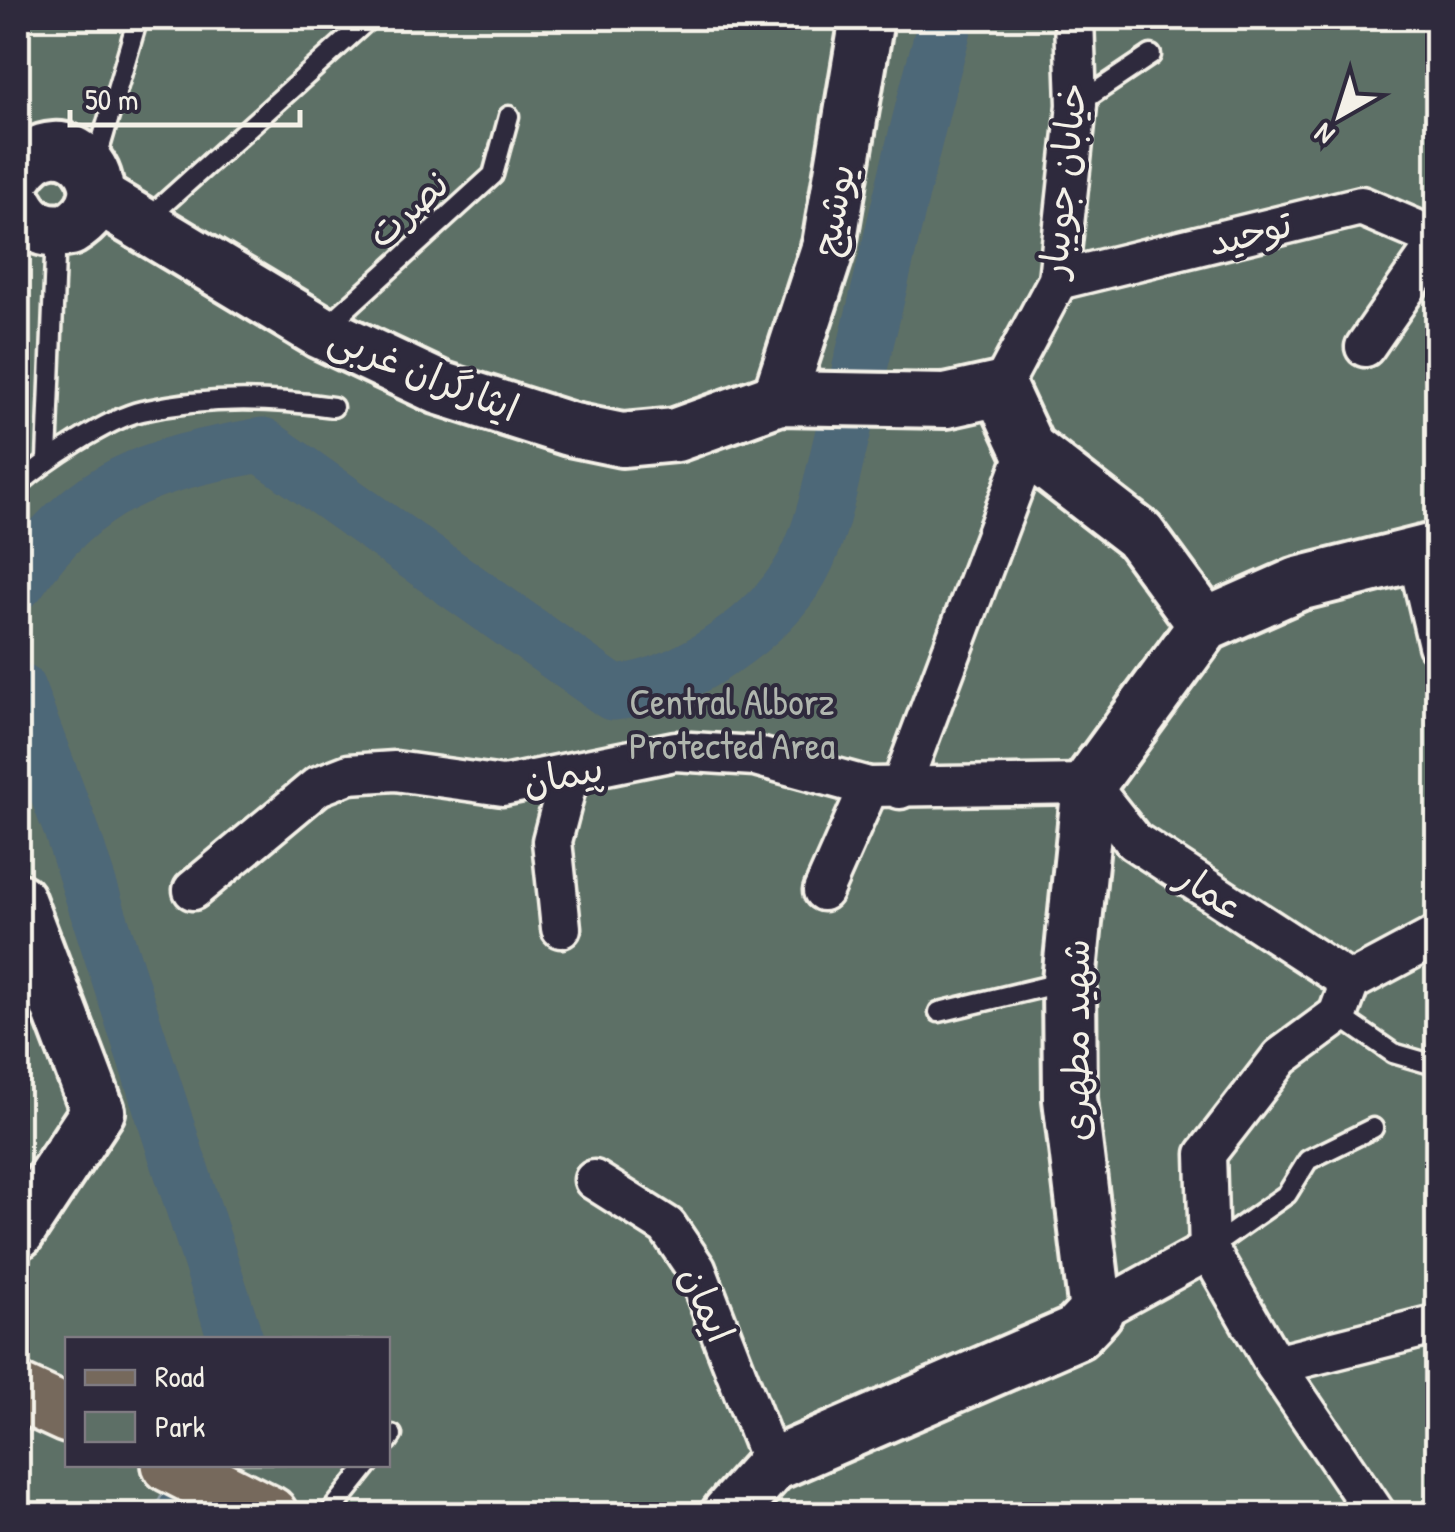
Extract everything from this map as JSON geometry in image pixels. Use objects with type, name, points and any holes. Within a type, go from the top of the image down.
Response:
[{"type":"main road","points":[[18,1392],[65,1414]]},
{"type":"main road","points":[[176,1467],[269,1514]]},
{"type":"street","name":"خیابان جویبار","points":[[1000,389],[1058,280],[1077,105],[1074,18]]},
{"type":"street","name":"یوشیج","points":[[788,397],[829,245],[859,22]]},
{"type":"street","name":"ایثارگران غربی","points":[[26,206],[36,152],[48,148],[80,156],[95,184],[143,222],[321,332],[440,388],[569,429],[622,440],[676,434],[788,397]]},
{"type":"street","points":[[26,206],[83,222],[95,184]]},
{"type":"street","name":"توحید","points":[[1058,280],[1361,206],[1438,241]]},
{"type":"street","points":[[1364,346],[1438,241]]},
{"type":"street","points":[[788,397],[946,401],[1000,389],[1028,450],[1139,535],[1205,625],[1298,584],[1426,550],[1438,645]]},
{"type":"street","points":[[822,891],[884,788],[1028,450]]},
{"type":"street","name":"شهید مطهری","points":[[1096,1312],[1070,1099],[1069,980],[1090,784],[1205,625]]},
{"type":"street","name":"پیمان","points":[[193,890],[318,786],[349,774],[395,770],[503,786],[569,776],[674,751],[755,756],[884,788],[1090,784]]},
{"type":"street","points":[[561,928],[552,840],[569,776]]},
{"type":"street","name":"عمار","points":[[1090,784],[1134,841],[1344,999]]},
{"type":"street","points":[[18,900],[98,1111],[18,1232]]},
{"type":"street","points":[[1376,1514],[1276,1366],[1209,1250],[1206,1154],[1281,1057],[1344,999],[1438,935]]},
{"type":"street","name":"ایمان","points":[[594,1180],[667,1226],[696,1269],[772,1465]]},
{"type":"street","points":[[728,1514],[772,1465],[1076,1332],[1096,1312],[1209,1250]]},
{"type":"street","points":[[1276,1366],[1438,1324]]},
{"type":"lane","points":[[95,184],[138,18]]},
{"type":"lane","points":[[143,222],[370,18]]},
{"type":"lane","points":[[1077,105],[1151,55]]},
{"type":"lane","name":"نصرت","points":[[321,332],[493,175],[509,116]]},
{"type":"lane","points":[[26,206],[47,460]]},
{"type":"lane","points":[[18,485],[47,460],[140,411],[269,398],[333,407]]},
{"type":"lane","points":[[939,1012],[1069,980]]},
{"type":"lane","points":[[1344,999],[1393,1053],[1438,1066]]},
{"type":"lane","points":[[1209,1250],[1287,1194],[1308,1160],[1373,1128]]},
{"type":"lane","points":[[329,1514],[367,1467]]},
{"type":"green space","name":"Central Alborz Protected Area","points":[[18,18],[1437,18],[1437,1514],[18,1514]]},
{"type":"water","points":[[166,1487],[224,1514],[152,1514]]},
{"type":"waterway","points":[[18,582],[69,522],[95,500],[123,484],[186,461],[262,445],[613,693],[663,681],[714,655],[779,600],[813,546],[947,18]]},
{"type":"waterway","points":[[18,689],[71,829],[235,1337]]}]
